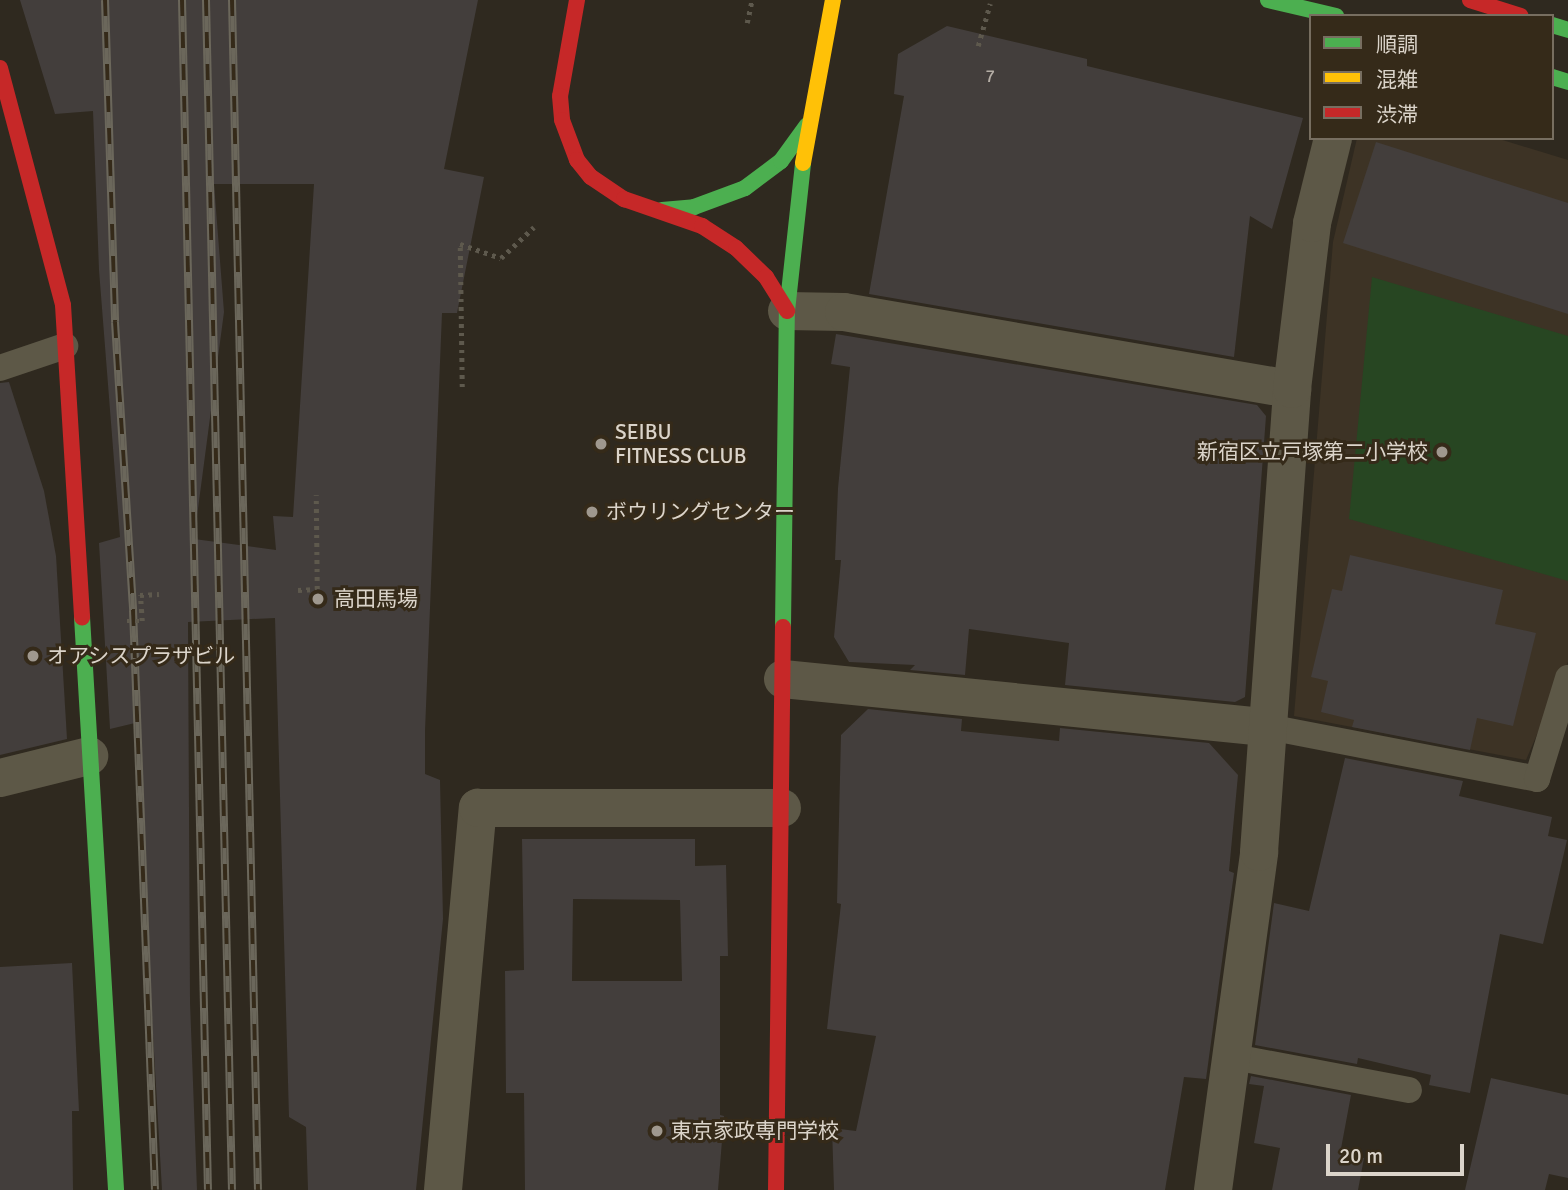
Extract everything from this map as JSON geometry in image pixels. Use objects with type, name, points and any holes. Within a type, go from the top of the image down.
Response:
[{"type":"street","points":[[577,0],[560,96],[568,142],[591,177],[606,188],[702,226],[736,248],[766,277],[787,311]]},
{"type":"street","points":[[776,1190],[787,311],[807,125],[833,0]]},
{"type":"street","points":[[1268,0],[1328,14]]},
{"type":"street","points":[[1470,0],[1515,14]]},
{"type":"street","points":[[2,81],[63,305],[116,1190]]},
{"type":"street","points":[[662,210],[694,207],[745,188],[781,161],[807,125]]},
{"type":"street","points":[[1213,1190],[1234,1057],[1259,852],[1292,390],[1312,223],[1333,140]]},
{"type":"street","points":[[787,311],[844,312],[1292,390]]},
{"type":"street","points":[[783,679],[1130,700],[1268,727]]},
{"type":"street","points":[[0,778],[89,756]]},
{"type":"street","points":[[443,1190],[478,808],[782,808]]},
{"type":"lane","points":[[0,368],[65,346]]},
{"type":"lane","points":[[1268,727],[1537,779],[1568,678]]},
{"type":"lane","points":[[1234,1057],[1409,1090]]},
{"type":"path","points":[[747,23],[752,0]]},
{"type":"path","points":[[978,46],[990,4]]},
{"type":"path","points":[[462,387],[460,244],[501,258],[534,227]]},
{"type":"path","points":[[298,590],[317,589],[316,495]]},
{"type":"path","points":[[127,621],[142,621],[140,595],[159,594]]},
{"type":"shaded area","name":"新宿区立戸塚第二小学校","points":[[1357,140],[1503,140],[1568,160],[1568,662],[1526,760],[1294,716],[1333,242]]},
{"type":"green space","points":[[1372,277],[1568,336],[1568,581],[1349,519]]},
{"type":"building","name":"高田馬場","points":[[20,0],[478,0],[444,169],[484,177],[457,313],[442,313],[425,774],[440,780],[443,919],[416,1190],[308,1190],[306,1127],[289,1117],[275,618],[188,622],[190,1002],[197,1190],[162,1190],[135,723],[110,729],[99,543],[120,537],[99,270],[93,111],[55,114]],"holes":[[[214,184],[314,184],[293,517],[273,516],[276,550],[194,539],[224,312]]]},
{"type":"building","points":[[947,26],[1087,59],[1087,66],[1303,118],[1272,229],[1250,216],[1234,357],[869,294],[904,96],[894,94],[898,54]]},
{"type":"building","points":[[1376,142],[1568,203],[1568,314],[1343,243]]},
{"type":"building","points":[[836,334],[1257,405],[1266,416],[1245,697],[1235,702],[1065,685],[1069,643],[969,629],[965,675],[910,670],[915,665],[849,662],[834,637],[841,560],[835,560],[838,488],[850,367],[831,364]]},
{"type":"building","name":"オアシスプラザビル","points":[[9,382],[44,491],[56,556],[67,739],[0,755],[0,383]]},
{"type":"building","points":[[1350,555],[1503,590],[1495,624],[1536,633],[1513,726],[1477,718],[1470,750],[1352,727],[1354,720],[1321,712],[1328,681],[1311,677],[1332,589],[1342,591]]},
{"type":"building","points":[[868,709],[962,719],[961,731],[1059,741],[1060,728],[1209,743],[1238,775],[1229,871],[1234,873],[1206,1079],[1184,1077],[1165,1190],[834,1190],[832,1128],[856,1131],[876,1036],[827,1029],[841,904],[837,903],[841,735]]},
{"type":"building","points":[[1345,758],[1463,781],[1459,796],[1552,817],[1548,836],[1567,840],[1543,944],[1500,934],[1470,1093],[1429,1085],[1431,1075],[1358,1058],[1357,1064],[1255,1045],[1274,903],[1309,911]]},
{"type":"building","points":[[522,839],[695,839],[695,866],[726,865],[728,956],[720,956],[720,1115],[724,1116],[718,1190],[525,1190],[524,1093],[506,1093],[505,971],[524,970]],"holes":[[[573,899],[680,900],[682,981],[572,981]]]},
{"type":"building","points":[[72,963],[79,1111],[72,1111],[73,1190],[0,1190],[0,967]]},
{"type":"building","points":[[1251,1076],[1351,1095],[1340,1154],[1364,1158],[1358,1190],[1272,1190],[1280,1148],[1254,1143],[1264,1086],[1249,1084]]},
{"type":"building","points":[[1491,1078],[1568,1095],[1568,1178],[1549,1174],[1545,1190],[1465,1190]]},
{"type":"railway","points":[[105,0],[115,322],[133,610],[155,1190]]},
{"type":"railway","points":[[182,0],[208,1190]]},
{"type":"railway","points":[[206,0],[232,1190]]},
{"type":"railway","points":[[232,0],[258,1190]]},
{"type":"traffic: fast","points":[[1268,0],[1328,14]]},
{"type":"traffic: fast","points":[[1554,26],[1568,30]]},
{"type":"traffic: fast","points":[[1554,78],[1568,82]]},
{"type":"traffic: fast","points":[[662,210],[694,207],[745,188],[781,161],[807,125]]},
{"type":"traffic: fast","points":[[783,627],[787,311],[803,163]]},
{"type":"traffic: fast","points":[[82,617],[116,1190]]},
{"type":"traffic: slow","points":[[803,163],[833,0]]},
{"type":"traffic: jam","points":[[577,0],[560,96],[562,120],[577,160],[591,177],[624,199],[702,226],[736,248],[766,277],[787,311]]},
{"type":"traffic: jam","points":[[1470,0],[1515,14]]},
{"type":"traffic: jam","points":[[0,68],[63,305],[82,617]]},
{"type":"traffic: jam","points":[[776,1190],[783,627]]},
{"type":"place","name":"SEIBU FITNESS CLUB","points":[[601,444]]},
{"type":"place","name":"新宿区立戸塚第二小学校","points":[[1442,452]]},
{"type":"place","name":"ボウリングセンター","points":[[592,512]]},
{"type":"place","name":"高田馬場","points":[[318,599]]},
{"type":"place","name":"オアシスプラザビル","points":[[33,656]]},
{"type":"place","name":"東京家政専門学校","points":[[657,1131]]}]
